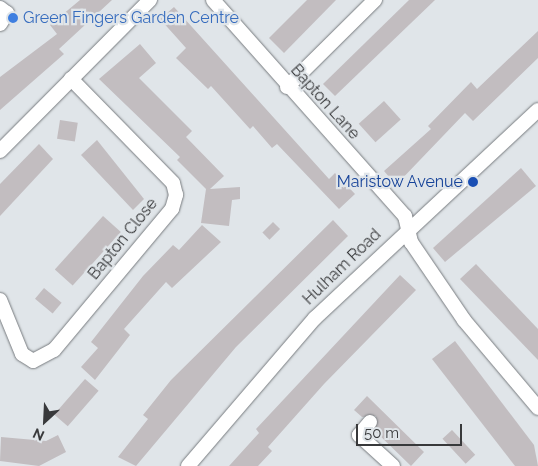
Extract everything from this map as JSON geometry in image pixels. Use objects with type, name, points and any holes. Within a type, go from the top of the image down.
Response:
[{"type":"street","points":[[0,151],[150,0]]},
{"type":"street","name":"Bapton Lane","points":[[213,0],[287,86],[405,216],[409,227]]},
{"type":"street","points":[[287,86],[375,0]]},
{"type":"street","points":[[0,8],[7,14],[0,24]]},
{"type":"street","name":"Bapton Close","points":[[0,300],[22,354],[33,361],[54,350],[172,208],[176,195],[173,183],[72,79]]},
{"type":"street","name":"Hulham Road","points":[[188,466],[315,318],[409,227],[538,110]]},
{"type":"street","points":[[409,227],[411,242],[464,320],[538,408]]},
{"type":"street","points":[[370,422],[359,435],[393,466]]},
{"type":"building","points":[[80,0],[112,0],[59,49],[64,54],[0,110],[0,77],[57,34],[50,25]]},
{"type":"building","points":[[307,0],[336,0],[284,53],[269,38]]},
{"type":"building","points":[[409,0],[435,0],[335,96],[323,84]]},
{"type":"building","points":[[174,7],[329,179],[335,173],[355,194],[339,209],[277,144],[272,148],[253,126],[250,129],[211,86],[208,89],[176,58],[186,48],[160,19]]},
{"type":"building","points":[[538,31],[538,58],[473,121],[465,113],[396,185],[384,171],[431,129],[428,126],[471,82],[477,89]]},
{"type":"building","points":[[140,44],[156,63],[139,78],[192,131],[186,137],[224,176],[210,189],[240,187],[240,199],[232,200],[229,226],[201,223],[206,189],[177,160],[180,157],[99,79]]},
{"type":"building","points":[[384,101],[401,120],[375,142],[359,124]]},
{"type":"building","points":[[60,120],[78,123],[75,142],[57,139]]},
{"type":"building","points":[[97,140],[144,199],[133,210],[81,155]]},
{"type":"building","points":[[39,144],[53,159],[0,216],[0,184]]},
{"type":"building","points":[[521,168],[536,186],[445,262],[433,248]]},
{"type":"building","points":[[103,216],[121,232],[73,286],[55,270]]},
{"type":"building","points":[[333,220],[348,236],[236,347],[136,466],[118,457],[148,419],[143,415],[171,380]]},
{"type":"building","points":[[273,222],[280,229],[269,240],[262,233]]},
{"type":"building","points":[[202,225],[221,242],[172,288],[166,282],[124,329],[130,335],[95,380],[81,367],[98,348],[91,342],[143,276],[173,245],[179,250]]},
{"type":"building","points":[[476,264],[538,329],[538,360],[460,279]]},
{"type":"building","points":[[400,275],[416,290],[324,384],[268,447],[272,451],[258,466],[229,466],[259,433],[256,429]]},
{"type":"building","points":[[44,288],[62,303],[53,314],[35,299]]},
{"type":"building","points":[[455,341],[534,445],[538,466],[515,466],[432,359]]},
{"type":"building","points":[[85,379],[99,391],[68,426],[54,414]]},
{"type":"building","points":[[367,396],[424,452],[411,466],[374,430],[376,416],[362,417],[354,410]]},
{"type":"building","points":[[452,430],[475,455],[466,464],[442,439]]},
{"type":"building","points":[[58,435],[66,452],[39,466],[0,461],[1,437],[46,441]]},
{"type":"place","name":"Green Fingers Garden Centre","points":[[13,18]]},
{"type":"place","name":"Maristow Avenue","points":[[473,182]]}]
